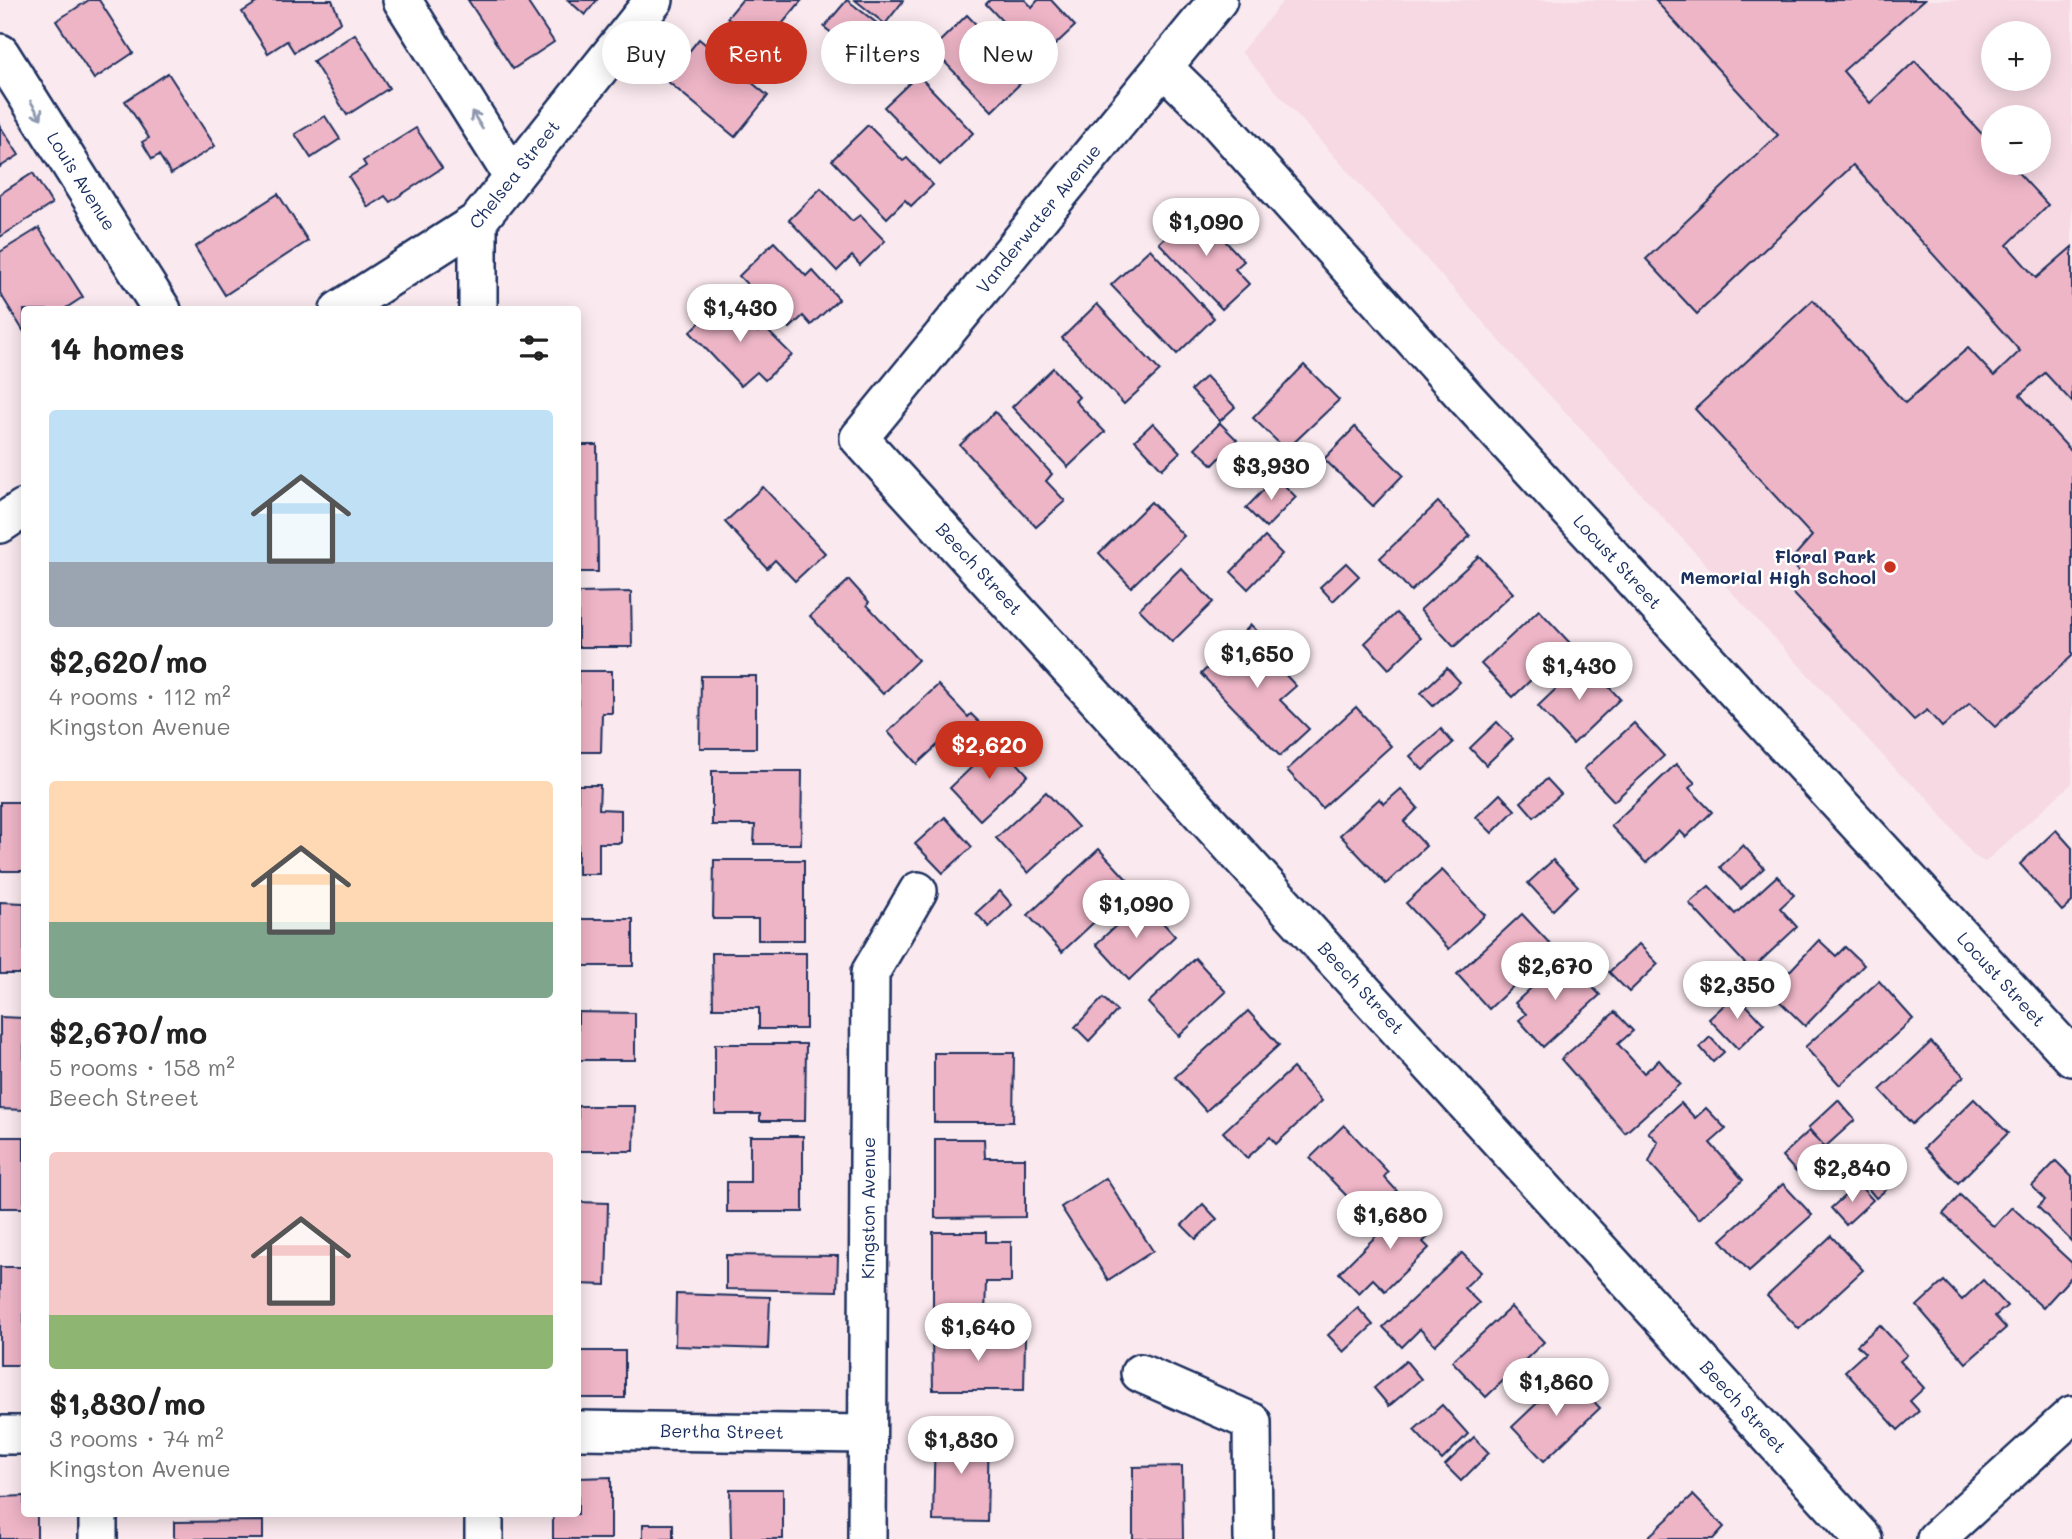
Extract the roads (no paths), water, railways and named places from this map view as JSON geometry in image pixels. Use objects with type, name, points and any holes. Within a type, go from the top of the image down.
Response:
[{"type":"street","points":[[402,0],[513,177]]},
{"type":"street","name":"Chelsea Street","points":[[345,306],[478,221],[654,0]]},
{"type":"street","name":"Vanderwater Avenue","points":[[859,438],[1218,0]]},
{"type":"street","name":"Louis Avenue","points":[[0,52],[159,306]]},
{"type":"street","name":"Locust Street","points":[[1163,67],[1211,114],[1468,400],[2072,1057]]},
{"type":"street","points":[[478,221],[478,306]]},
{"type":"street","name":"Beech Street","points":[[859,438],[1863,1539]]},
{"type":"street","points":[[0,524],[21,510]]},
{"type":"street","name":"Kingston Avenue","points":[[867,1539],[870,973],[918,891]]},
{"type":"street","points":[[1140,1373],[1252,1422],[1252,1539]]},
{"type":"street","points":[[1936,1539],[2072,1415]]},
{"type":"street","name":"Bertha Street","points":[[581,1430],[867,1434]]},
{"type":"street","points":[[0,1435],[21,1434]]},
{"type":"street","points":[[98,1517],[98,1539]]},
{"type":"street","points":[[484,1517],[484,1539]]},
{"type":"place","name":"Floral Park Memorial High School","points":[[1890,567]]}]
